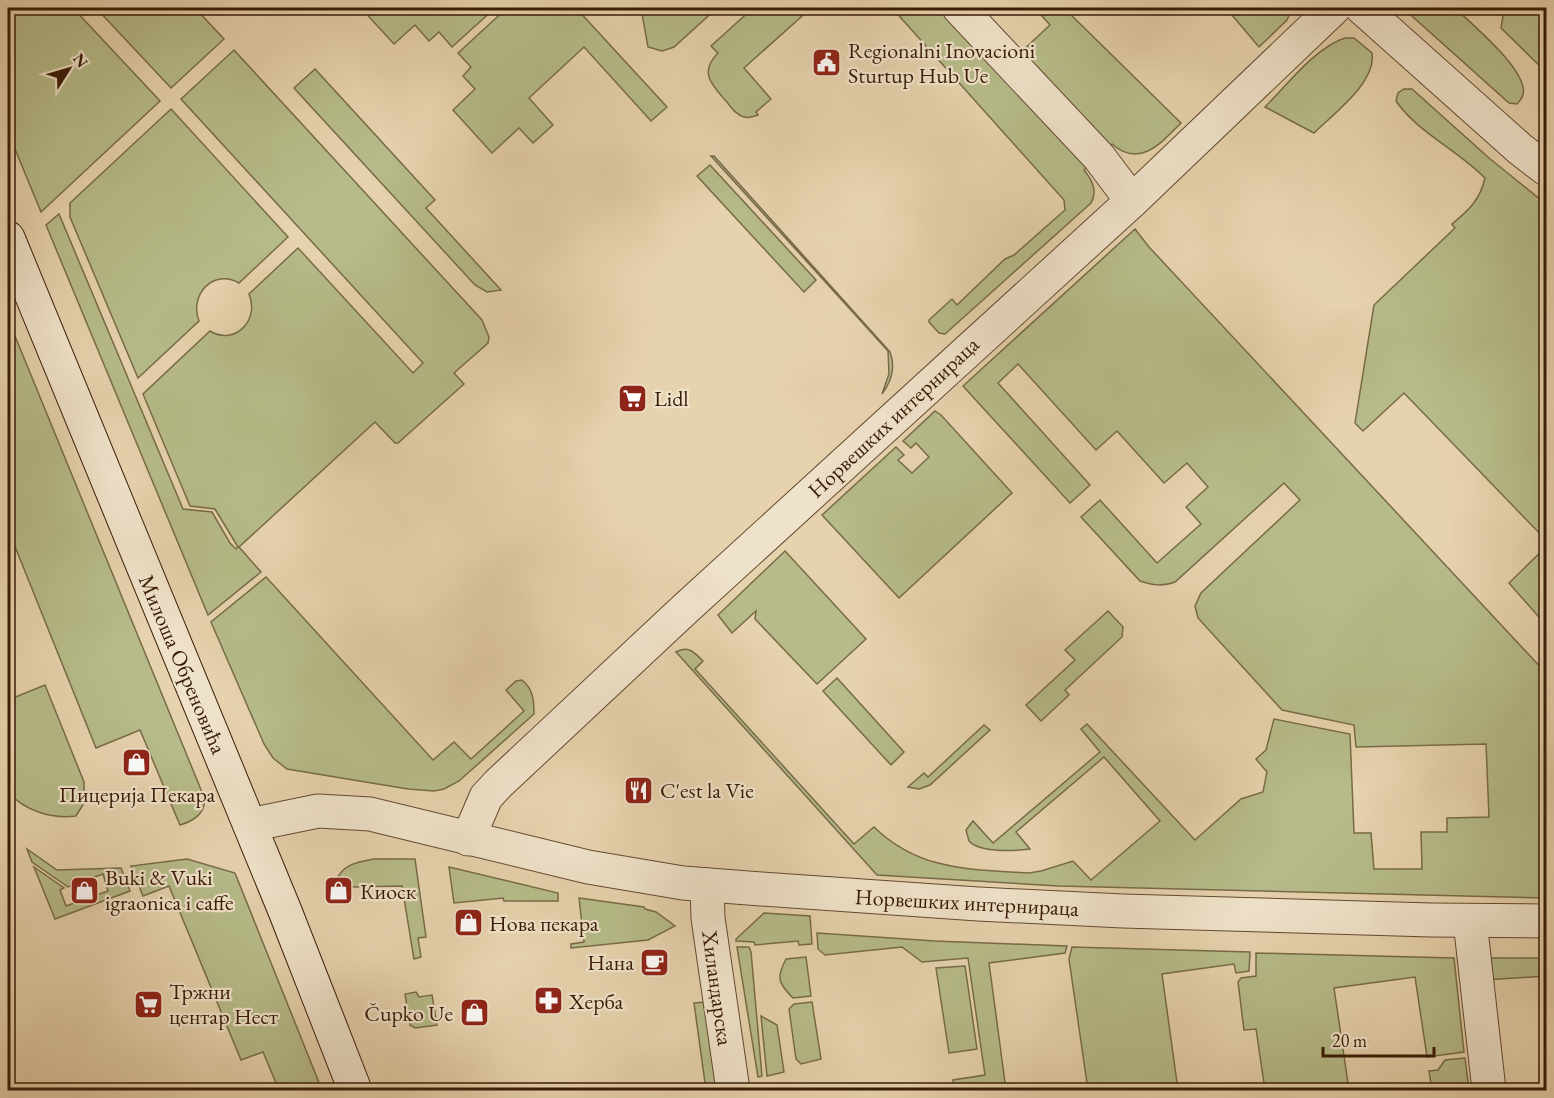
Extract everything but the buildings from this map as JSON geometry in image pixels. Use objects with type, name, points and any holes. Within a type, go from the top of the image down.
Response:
[{"type":"street","points":[[959,8],[1099,157],[1132,201]]},
{"type":"street","name":"Норвешких интернираца","points":[[468,839],[486,796],[506,776],[945,369],[1132,201],[1334,8]]},
{"type":"street","points":[[1362,8],[1520,149],[1546,169]]},
{"type":"street","name":"Милоша Обреновића","points":[[8,238],[250,825],[355,1090]]},
{"type":"street","name":"Норвешких интернираца","points":[[250,825],[310,812],[346,812],[403,821],[588,867],[707,885],[978,904],[1470,921],[1546,921]]},
{"type":"street","name":"Хиландарска","points":[[707,885],[710,932],[733,1090]]},
{"type":"street","points":[[1470,921],[1489,1090]]},
{"type":"green space","points":[[8,8],[73,8],[160,101],[41,212],[8,132]]},
{"type":"green space","points":[[96,8],[195,8],[224,39],[171,88]]},
{"type":"green space","points":[[361,8],[495,8],[452,47],[439,32],[429,41],[415,25],[394,44]]},
{"type":"green space","points":[[507,8],[576,8],[667,107],[651,121],[584,47],[529,98],[553,125],[533,143],[519,128],[492,153],[453,110],[475,89],[463,76],[471,67],[458,53]]},
{"type":"green space","points":[[641,8],[717,8],[674,47],[662,51],[648,47]]},
{"type":"green space","points":[[753,8],[811,8],[744,68],[771,99],[756,112],[758,115],[744,117],[732,108],[716,89],[708,72],[712,60],[718,53],[711,46]]},
{"type":"green space","points":[[892,8],[942,8],[1089,165],[1084,170],[1094,190],[1091,203],[945,334],[939,333],[929,320],[952,299],[957,305],[1005,259],[1014,255],[1065,210],[1064,200]]},
{"type":"green space","points":[[1035,8],[1064,8],[1181,123],[1150,150],[1132,154],[1112,144],[1108,148],[1020,53],[1050,25]]},
{"type":"green space","points":[[1226,8],[1292,8],[1287,20],[1259,47]]},
{"type":"green space","points":[[1403,8],[1455,8],[1494,45],[1513,67],[1523,87],[1523,94],[1517,104],[1509,103]]},
{"type":"green space","points":[[1507,8],[1546,8],[1546,68],[1542,68],[1501,28],[1504,10]]},
{"type":"green space","points":[[1345,38],[1354,38],[1372,53],[1372,64],[1368,75],[1352,97],[1314,133],[1265,107],[1323,49]]},
{"type":"green space","points":[[234,50],[482,320],[489,337],[488,343],[454,373],[464,384],[398,443],[395,443],[375,422],[239,547],[261,572],[208,615],[46,225],[59,214],[183,509],[212,512],[236,549],[238,547],[215,509],[190,506],[143,394],[210,331],[219,335],[228,335],[243,328],[251,313],[252,304],[249,294],[298,248],[413,373],[423,363],[181,99]]},
{"type":"green space","points":[[315,69],[435,200],[426,208],[501,290],[487,292],[475,285],[294,88]]},
{"type":"green space","points":[[1404,89],[1412,89],[1489,158],[1546,204],[1546,540],[1404,393],[1363,431],[1355,423],[1374,305],[1455,228],[1452,224],[1473,204],[1485,178],[1415,123],[1396,101],[1398,93]]},
{"type":"green space","points":[[171,109],[288,237],[239,283],[229,279],[220,279],[206,287],[197,302],[199,321],[138,378],[70,217],[70,203]]},
{"type":"green space","points":[[711,156],[714,156],[890,352],[893,363],[892,374],[882,394],[889,374],[888,351]]},
{"type":"green space","points":[[710,165],[816,280],[804,292],[697,176]]},
{"type":"green space","points":[[1135,229],[1149,247],[1546,673],[1546,898],[1058,886],[877,875],[676,652],[687,649],[703,661],[695,669],[854,844],[874,827],[909,852],[946,865],[1029,873],[1073,861],[1091,880],[1160,821],[1104,757],[1016,832],[1030,849],[1007,851],[981,848],[969,841],[966,830],[973,821],[993,843],[1100,752],[1081,729],[1087,724],[1195,840],[1241,799],[1263,792],[1267,772],[1256,759],[1266,750],[1274,719],[1350,734],[1354,833],[1371,833],[1374,869],[1422,869],[1421,832],[1447,832],[1447,818],[1489,817],[1486,744],[1356,747],[1354,725],[1282,710],[1198,618],[1195,606],[1201,593],[1300,500],[1284,483],[1175,582],[1162,585],[1140,581],[1081,517],[1100,500],[1157,563],[1201,524],[1186,507],[1208,487],[1187,463],[1164,483],[1117,431],[1096,450],[1018,364],[998,383],[1090,485],[1070,503],[963,386]]},
{"type":"green space","points":[[8,319],[204,797],[203,807],[198,815],[180,825],[140,730],[96,748],[8,529]]},
{"type":"green space","points":[[935,411],[1012,493],[899,598],[822,515],[896,447],[904,455],[898,460],[912,473],[929,457],[916,443],[911,448],[903,441]]},
{"type":"green space","points":[[1546,547],[1546,625],[1509,583]]},
{"type":"green space","points":[[785,551],[866,639],[817,684],[755,619],[756,611],[732,633],[718,615]]},
{"type":"green space","points":[[266,577],[433,760],[454,742],[471,759],[524,711],[506,690],[516,681],[522,680],[529,687],[534,714],[459,781],[444,789],[434,791],[408,789],[287,769],[273,758],[264,744],[211,622]]},
{"type":"green space","points":[[1108,611],[1123,627],[1122,637],[1065,690],[1069,695],[1041,721],[1026,705],[1075,660],[1065,650]]},
{"type":"green space","points":[[837,678],[904,752],[891,765],[823,691]]},
{"type":"green space","points":[[45,685],[84,782],[84,803],[76,816],[48,815],[30,809],[8,792],[8,700]]},
{"type":"green space","points":[[984,725],[990,730],[930,785],[919,789],[908,787],[924,773],[928,777]]},
{"type":"green space","points":[[27,849],[57,870],[121,868],[130,891],[55,919],[34,867],[64,888],[60,890],[66,906],[108,891],[103,874],[68,887],[32,862]]},
{"type":"green space","points":[[187,859],[235,873],[322,1090],[279,1090],[263,1052],[241,1060],[169,886],[143,896],[131,866]]},
{"type":"green space","points":[[374,859],[415,859],[426,937],[418,938],[421,957],[414,959],[402,886],[351,887],[347,883],[335,882],[346,868]]},
{"type":"green space","points":[[449,867],[558,893],[558,901],[504,901],[503,898],[454,903]]},
{"type":"green space","points":[[579,898],[644,907],[656,912],[675,926],[648,940],[571,948],[571,944],[584,942]]},
{"type":"green space","points":[[764,913],[810,916],[812,944],[799,945],[798,941],[755,945],[754,942],[736,941]]},
{"type":"green space","points":[[817,933],[935,941],[1067,946],[1065,953],[989,963],[1006,1090],[954,1090],[953,1080],[985,1075],[968,958],[922,962],[902,947],[825,955],[818,949]]},
{"type":"green space","points":[[737,947],[749,947],[751,952],[762,1076],[758,1077]]},
{"type":"green space","points":[[1072,947],[1250,952],[1249,971],[1236,973],[1234,964],[1162,974],[1178,1090],[1088,1090],[1069,959]]},
{"type":"green space","points":[[1256,953],[1454,958],[1464,1052],[1427,1057],[1415,977],[1334,988],[1349,1090],[1265,1090],[1256,1029],[1244,1030],[1238,982],[1241,978],[1256,976]]},
{"type":"green space","points":[[806,957],[811,996],[793,998],[780,980],[781,971],[786,959]]},
{"type":"green space","points":[[1484,958],[1546,958],[1546,976],[1486,980]]},
{"type":"green space","points":[[965,966],[977,1049],[949,1053],[936,968]]},
{"type":"green space","points":[[416,992],[419,997],[432,995],[437,1025],[415,1028],[410,1025],[405,994]]},
{"type":"green space","points":[[705,1002],[718,1090],[706,1090],[694,1003]]},
{"type":"green space","points":[[812,1002],[821,1059],[801,1064],[796,1059],[789,1009],[794,1004]]},
{"type":"green space","points":[[761,1016],[777,1025],[784,1072],[767,1076]]},
{"type":"green space","points":[[1465,1058],[1469,1090],[1432,1090],[1429,1071],[1438,1070],[1445,1060]]},
{"type":"place","name":"Regionalni Inovacioni Sturtup Hub Ue","points":[[827,63]]},
{"type":"place","name":"Lidl","points":[[633,398]]},
{"type":"place","name":"Пицерија Пекара","points":[[137,762]]},
{"type":"place","name":"C'est la Vie","points":[[639,790]]},
{"type":"place","name":"Buki & Vuki igraonica i caffe","points":[[84,890]]},
{"type":"place","name":"Киоск","points":[[339,891]]},
{"type":"place","name":"Нова пекара","points":[[468,923]]},
{"type":"place","name":"Нана","points":[[655,962]]},
{"type":"place","name":"Херба","points":[[548,1001]]},
{"type":"place","name":"Тржни центар Нест","points":[[148,1004]]},
{"type":"place","name":"Čupko Ue","points":[[474,1013]]}]
